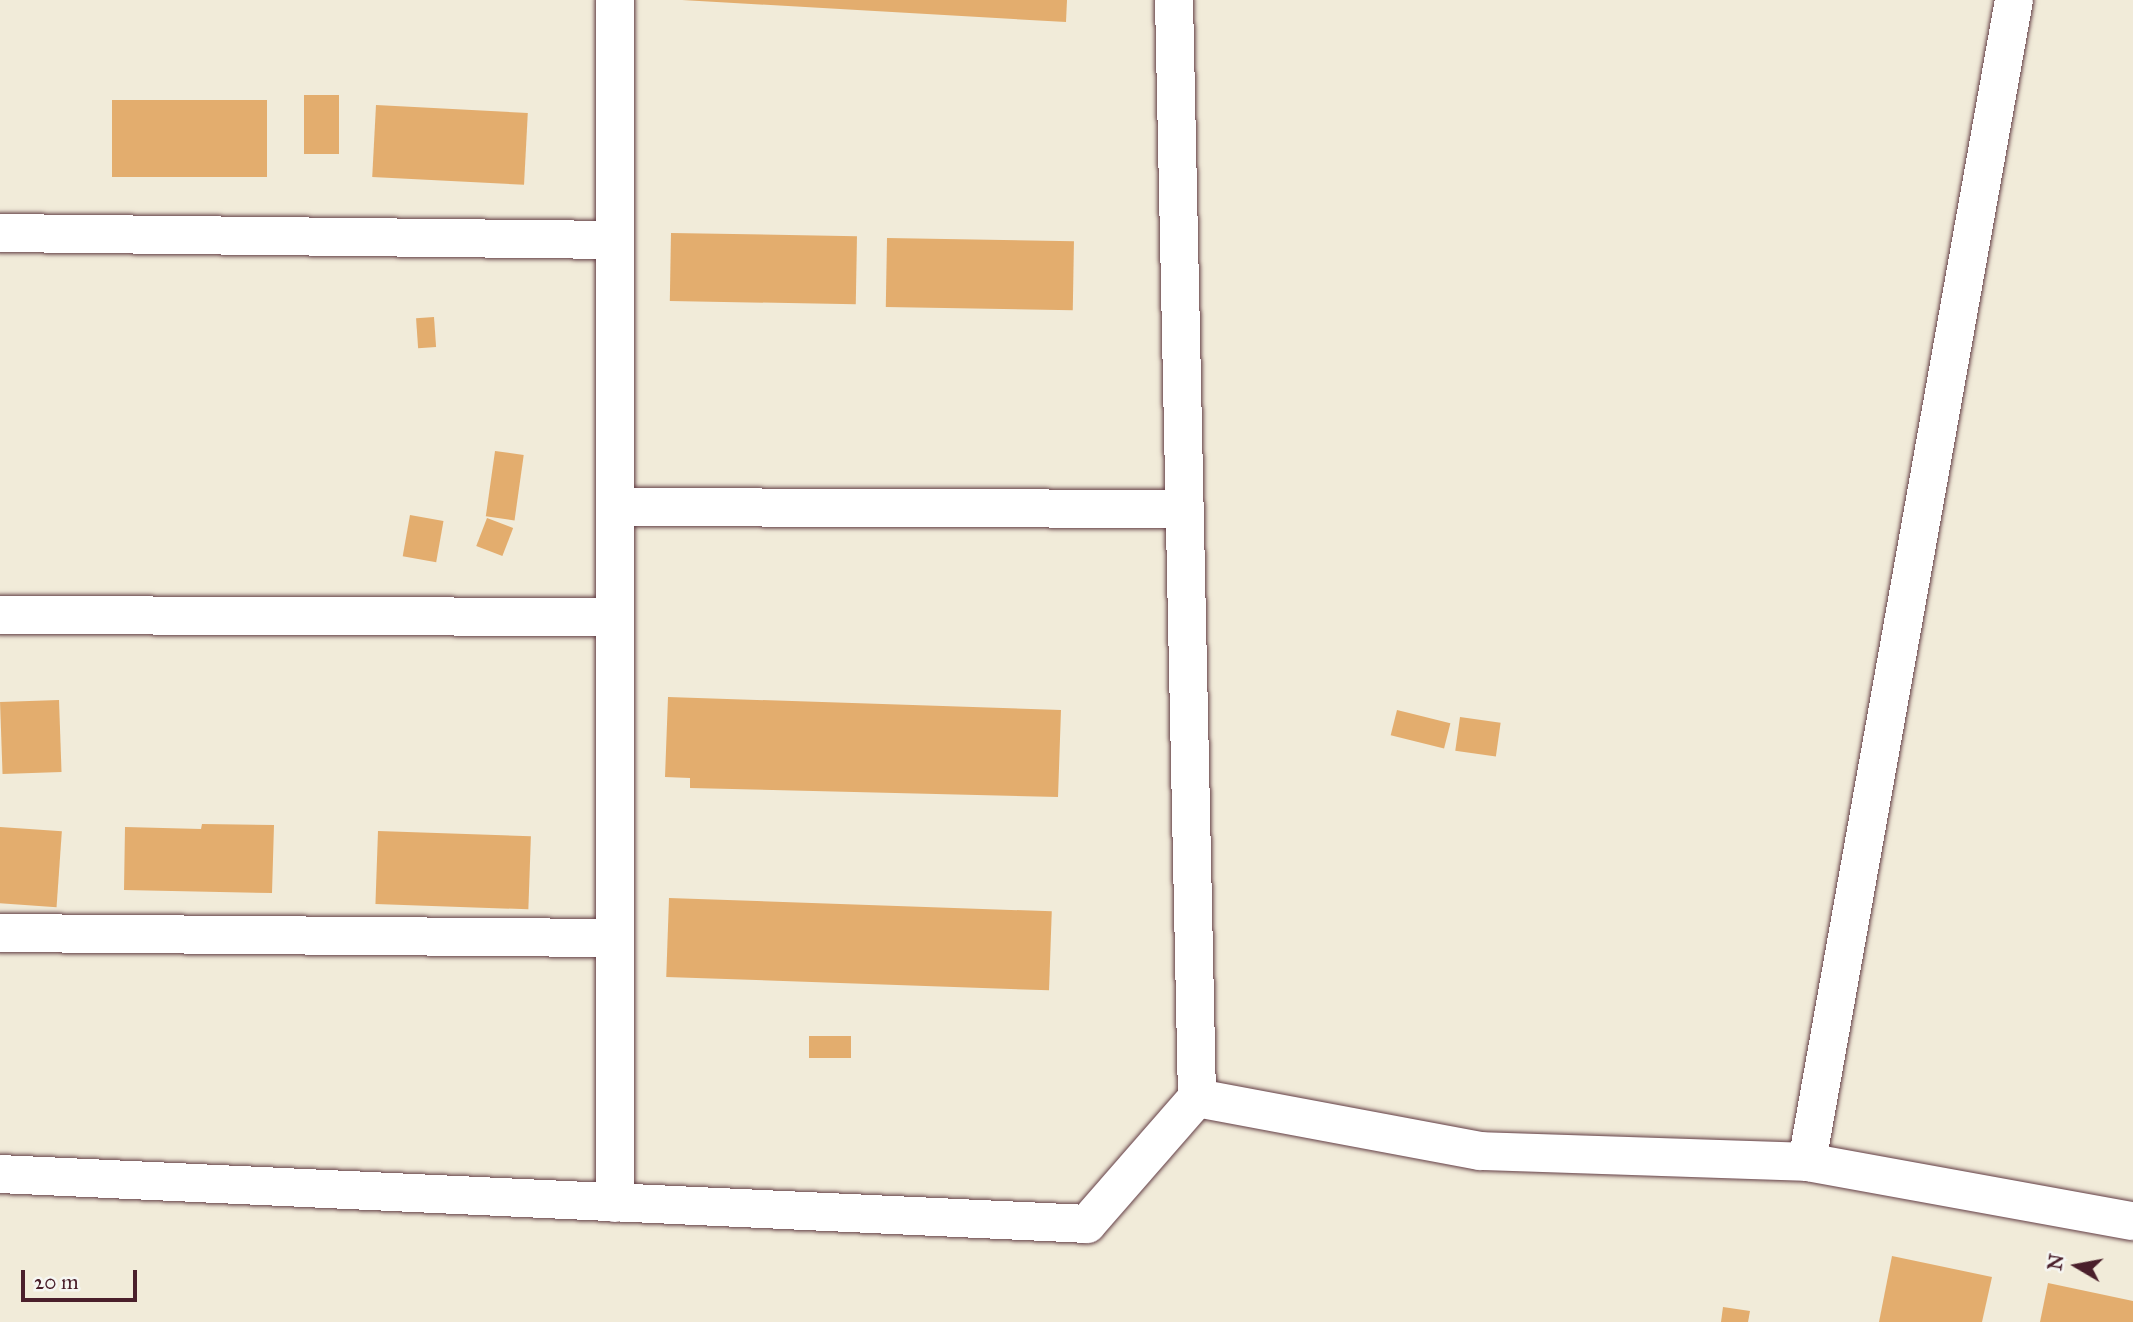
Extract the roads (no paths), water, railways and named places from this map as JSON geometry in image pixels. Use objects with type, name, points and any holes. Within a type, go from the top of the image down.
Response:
[{"type":"street","points":[[615,0],[615,1203]]},
{"type":"street","points":[[0,1174],[1087,1224],[1197,1098],[1174,0]]},
{"type":"street","points":[[1807,1162],[2014,0]]},
{"type":"street","points":[[0,233],[615,240]]},
{"type":"street","points":[[615,507],[1185,509]]},
{"type":"street","points":[[0,615],[615,617]]},
{"type":"street","points":[[0,933],[615,938]]},
{"type":"street","points":[[1197,1098],[1480,1151],[1807,1162],[2133,1221]]}]
